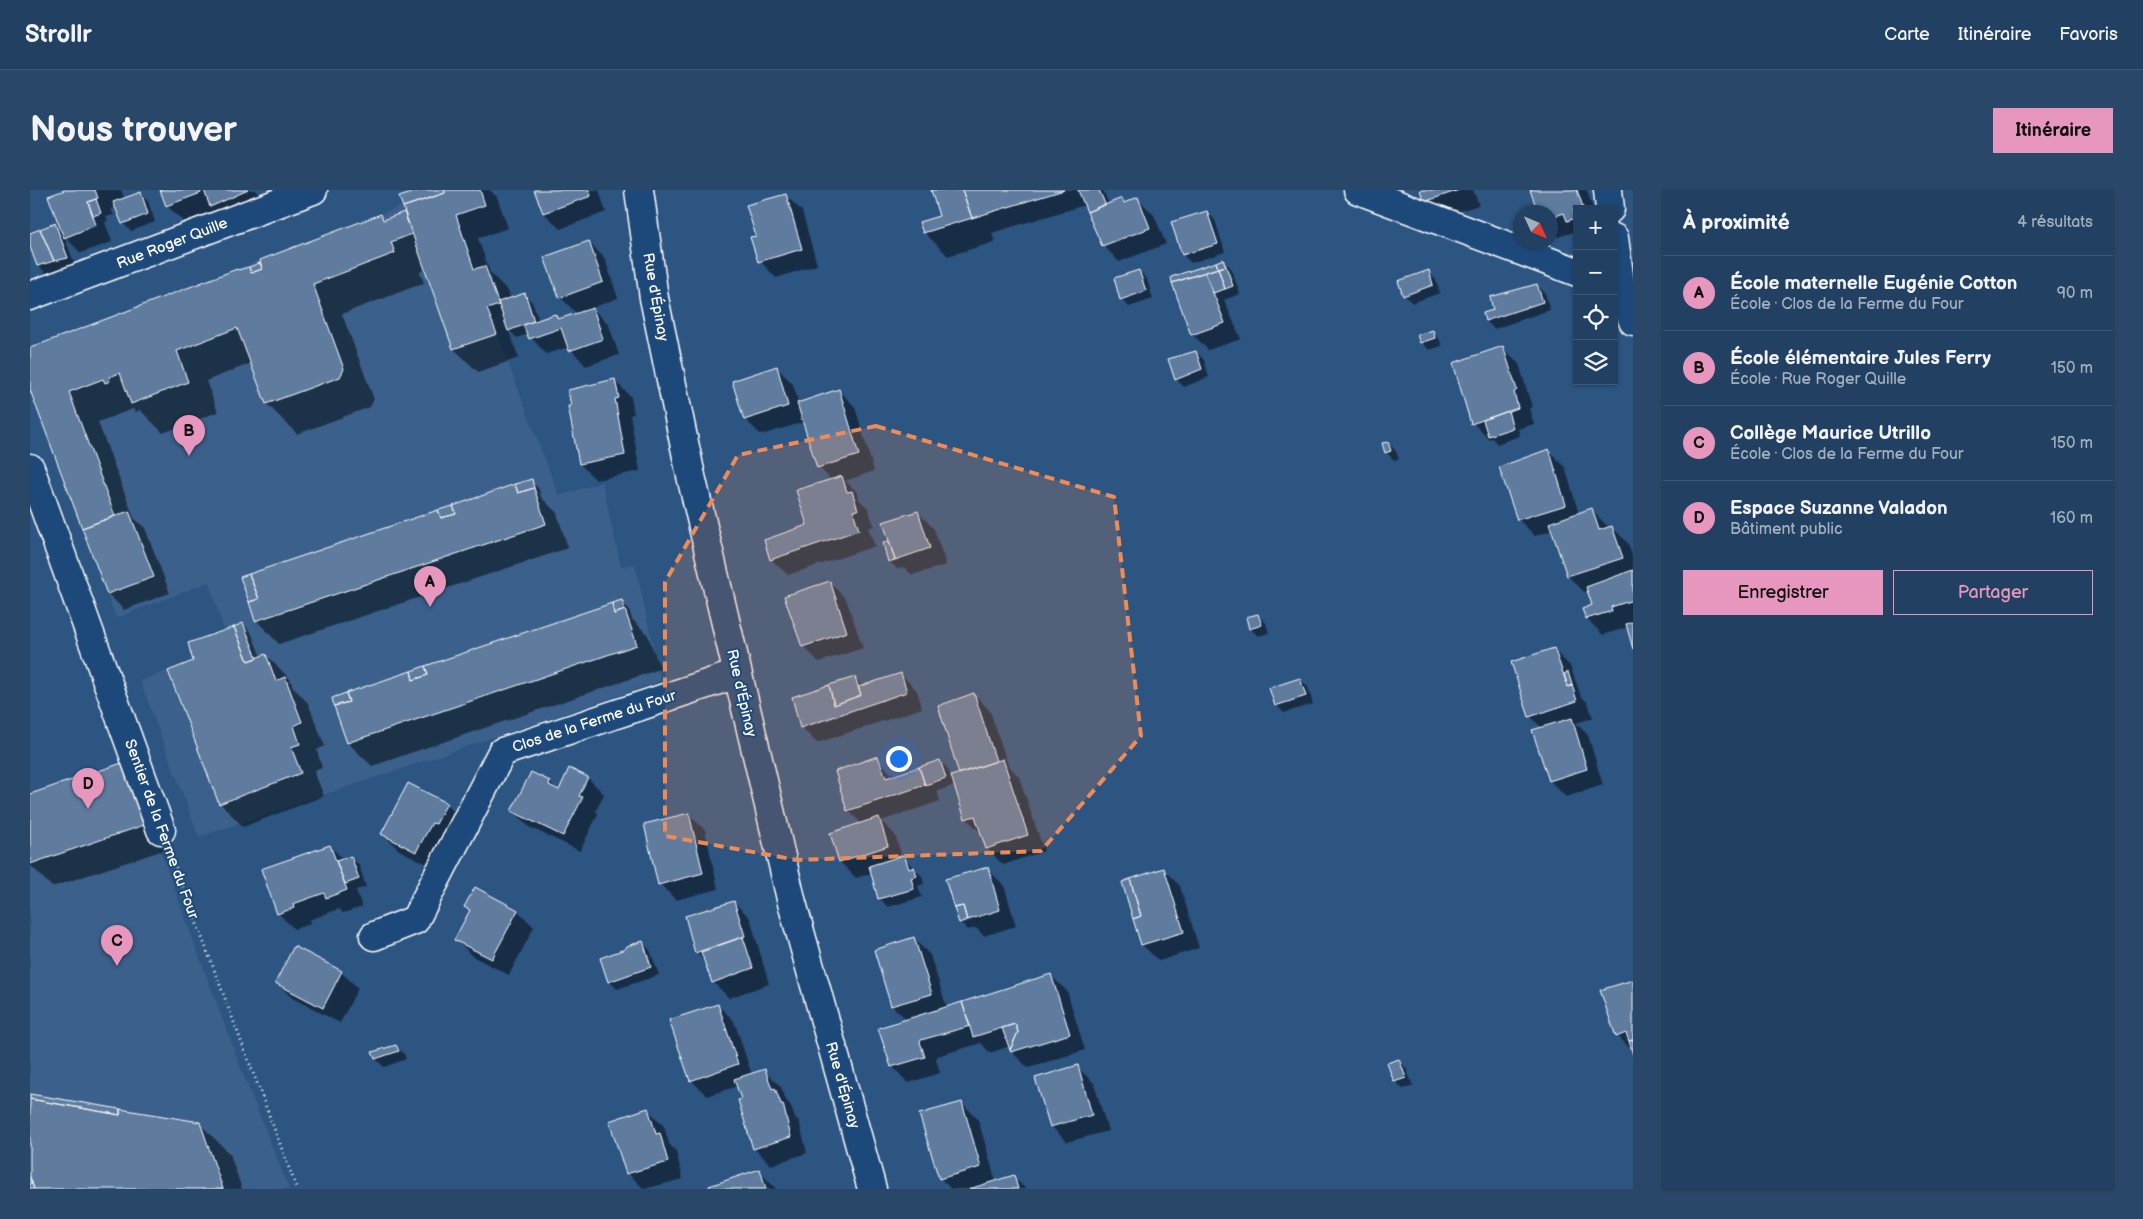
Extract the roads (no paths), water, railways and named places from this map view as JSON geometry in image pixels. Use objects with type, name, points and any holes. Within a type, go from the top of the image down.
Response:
[{"type":"street","name":"Rue Roger Quille","points":[[30,296],[314,190]]},
{"type":"street","name":"Rue d'Épinay","points":[[639,190],[656,307],[691,476],[737,674],[792,903],[872,1189]]},
{"type":"street","points":[[1358,190],[1573,271]]},
{"type":"street","points":[[1608,190],[1610,205]]},
{"type":"street","points":[[1616,250],[1623,289],[1633,321]]},
{"type":"street","name":"Sentier de la Ferme du Four","points":[[30,468],[161,830]]},
{"type":"street","name":"Clos de la Ferme du Four","points":[[374,936],[415,920],[502,752],[737,674]]},
{"type":"place","name":"École élémentaire Jules Ferry","points":[[189,456]]},
{"type":"place","name":"École maternelle Eugénie Cotton","points":[[430,607]]},
{"type":"place","name":"Espace Suzanne Valadon","points":[[88,809]]},
{"type":"place","name":"Collège Maurice Utrillo","points":[[117,966]]}]
